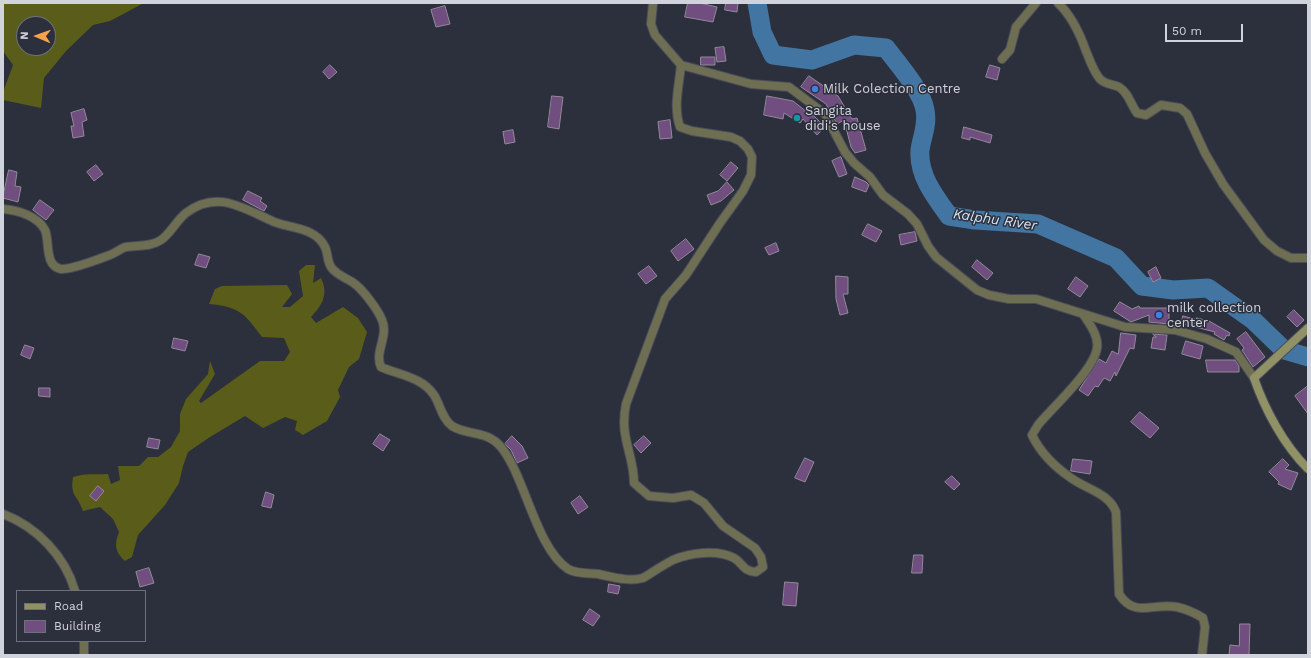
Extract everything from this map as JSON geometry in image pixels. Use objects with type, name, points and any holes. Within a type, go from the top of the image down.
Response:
[{"type":"street","points":[[653,3],[651,24],[656,35],[681,66],[751,84],[789,87],[825,114],[845,152],[854,163],[870,177],[883,195],[908,214],[917,224],[928,246],[936,257],[977,290],[989,295],[1009,299],[1036,299],[1125,327],[1174,330],[1217,342],[1236,352],[1254,378],[1266,406],[1278,428],[1298,458],[1308,469]]},
{"type":"street","points":[[1002,59],[1010,50],[1016,27],[1036,3]]},
{"type":"street","points":[[1058,3],[1064,8],[1072,20],[1091,64],[1100,79],[1112,86],[1118,87],[1125,92],[1137,113],[1146,115],[1161,105],[1180,108],[1187,114],[1205,153],[1223,184],[1264,240],[1277,251],[1291,258],[1308,258]]},
{"type":"street","points":[[3,209],[22,212],[44,229],[48,241],[49,256],[53,265],[61,269],[70,268],[112,255],[124,247],[153,244],[167,235],[186,214],[208,202],[236,204],[276,224],[310,232],[320,240],[325,247],[331,268],[363,292],[383,321],[384,331],[378,360],[381,367],[410,377],[428,388],[450,425],[458,429],[487,436],[497,442],[508,458],[547,541],[555,554],[569,570],[637,580],[679,558],[714,553],[735,558],[741,566],[750,572],[756,572],[763,567],[761,557],[755,548],[723,526],[704,504],[691,495],[660,498],[649,496],[639,489],[634,483],[634,470],[626,445],[623,419],[626,404],[665,299],[686,275],[743,191],[751,175],[752,157],[748,149],[740,141],[731,137],[692,131],[680,127],[676,116],[677,93],[681,66]]},
{"type":"street","points":[[1083,314],[1094,330],[1098,347],[1092,362],[1038,425],[1032,435],[1037,446],[1070,478],[1112,502],[1116,512],[1117,581],[1119,594],[1126,604],[1134,608],[1176,606],[1203,618],[1205,627],[1202,655]]},
{"type":"street","points":[[1254,378],[1270,365],[1308,328]]},
{"type":"street","points":[[3,514],[17,519],[43,538],[63,565],[75,590]]},
{"type":"street","points":[[84,642],[84,655]]},
{"type":"shaded area","points":[[3,3],[144,3],[110,21],[93,25],[66,51],[44,78],[41,108],[3,100],[3,92],[13,65],[3,51]]},
{"type":"shaded area","points":[[306,265],[315,265],[313,283],[321,278],[323,284],[323,299],[311,317],[316,323],[343,307],[358,318],[367,332],[359,359],[349,367],[338,390],[340,397],[327,421],[303,435],[295,430],[297,421],[285,417],[263,428],[245,416],[188,452],[179,483],[165,505],[138,535],[132,557],[125,561],[116,548],[116,541],[119,532],[113,519],[100,507],[83,511],[73,492],[73,477],[108,474],[111,484],[120,480],[118,466],[139,466],[148,457],[158,457],[171,447],[180,431],[180,414],[186,399],[208,374],[210,361],[215,374],[199,401],[201,403],[260,361],[284,361],[290,352],[284,338],[262,337],[250,322],[235,309],[209,304],[215,289],[222,286],[287,285],[292,294],[282,307],[290,307],[303,296],[299,271]]},
{"type":"building","points":[[688,3],[700,3],[717,7],[713,22],[685,17]]},
{"type":"building","points":[[726,3],[738,3],[737,12],[725,10]]},
{"type":"building","points":[[445,6],[450,24],[436,27],[431,10]]},
{"type":"building","points":[[724,47],[726,61],[717,62],[715,48]]},
{"type":"building","points":[[701,57],[715,57],[715,65],[701,65]]},
{"type":"building","points":[[330,65],[337,72],[329,79],[323,72]]},
{"type":"building","points":[[990,65],[1000,68],[997,80],[986,77]]},
{"type":"building","points":[[809,76],[838,96],[852,119],[857,118],[866,150],[855,153],[851,147],[844,120],[837,124],[826,104],[801,87]]},
{"type":"building","points":[[552,96],[563,97],[559,129],[548,127]]},
{"type":"building","points":[[767,96],[793,101],[812,116],[813,115],[825,127],[817,135],[803,119],[800,123],[784,113],[783,119],[764,115]]},
{"type":"building","points":[[84,109],[87,120],[82,122],[84,136],[73,138],[71,126],[74,126],[71,113]]},
{"type":"building","points":[[670,120],[672,138],[660,139],[658,122]]},
{"type":"building","points":[[964,127],[992,135],[990,143],[970,137],[970,140],[962,138]]},
{"type":"building","points":[[513,130],[515,142],[505,144],[503,132]]},
{"type":"building","points":[[841,157],[847,174],[839,177],[832,161]]},
{"type":"building","points":[[731,162],[738,168],[727,181],[720,175]]},
{"type":"building","points":[[96,165],[103,174],[94,181],[87,172]]},
{"type":"building","points":[[9,170],[17,172],[15,186],[21,187],[18,202],[3,198]]},
{"type":"building","points":[[855,177],[869,185],[866,192],[852,187]]},
{"type":"building","points":[[727,182],[734,190],[721,201],[711,205],[707,195],[718,191]]},
{"type":"building","points":[[248,191],[262,198],[260,201],[267,206],[264,211],[243,200]]},
{"type":"building","points":[[40,200],[54,210],[46,220],[33,210]]},
{"type":"building","points":[[868,224],[882,231],[876,242],[862,235]]},
{"type":"building","points":[[915,232],[917,241],[901,245],[899,235]]},
{"type":"building","points":[[686,239],[694,249],[678,261],[671,251]]},
{"type":"building","points":[[776,243],[779,251],[769,255],[765,248]]},
{"type":"building","points":[[199,254],[210,257],[206,268],[195,265]]},
{"type":"building","points":[[977,260],[993,273],[987,280],[972,267]]},
{"type":"building","points":[[649,266],[657,276],[646,284],[638,274]]},
{"type":"building","points":[[1156,267],[1161,278],[1153,282],[1148,272]]},
{"type":"building","points":[[836,276],[848,277],[848,294],[843,294],[848,313],[840,315],[836,299]]},
{"type":"building","points":[[1076,277],[1088,286],[1080,297],[1068,289]]},
{"type":"building","points":[[1120,302],[1132,309],[1139,306],[1140,308],[1169,308],[1169,324],[1149,322],[1149,315],[1131,322],[1114,311]]},
{"type":"building","points":[[1294,310],[1304,320],[1297,327],[1287,317]]},
{"type":"building","points":[[1183,316],[1195,319],[1194,327],[1182,324]]},
{"type":"building","points":[[1197,318],[1209,321],[1230,333],[1229,336],[1227,335],[1224,340],[1214,334],[1215,332],[1195,327]]},
{"type":"building","points":[[1246,332],[1265,357],[1253,367],[1242,350],[1244,348],[1237,339]]},
{"type":"building","points":[[1121,333],[1136,335],[1134,349],[1130,348],[1116,376],[1115,372],[1110,381],[1104,378],[1098,387],[1095,386],[1088,396],[1079,390],[1099,359],[1106,363],[1112,351],[1118,354]]},
{"type":"building","points":[[1153,334],[1167,335],[1165,350],[1151,348],[1153,337],[1156,337]]},
{"type":"building","points":[[174,338],[188,341],[185,351],[172,348]]},
{"type":"building","points":[[1186,341],[1203,346],[1200,359],[1182,354]]},
{"type":"building","points":[[25,345],[34,348],[30,359],[21,355]]},
{"type":"building","points":[[1206,360],[1235,360],[1239,366],[1239,372],[1208,372]]},
{"type":"building","points":[[1308,386],[1308,414],[1295,396]]},
{"type":"building","points":[[39,388],[50,388],[50,397],[39,396]]},
{"type":"building","points":[[1140,412],[1159,428],[1150,438],[1131,422]]},
{"type":"building","points":[[380,434],[390,440],[383,451],[373,444]]},
{"type":"building","points":[[512,436],[522,446],[528,458],[517,463],[511,450],[505,444]]},
{"type":"building","points":[[644,436],[651,443],[641,453],[634,445]]},
{"type":"building","points":[[149,438],[160,440],[158,449],[147,447]]},
{"type":"building","points":[[805,458],[814,462],[805,482],[795,478]]},
{"type":"building","points":[[1073,459],[1092,461],[1090,474],[1071,471]]},
{"type":"building","points":[[1283,459],[1289,465],[1285,469],[1298,473],[1291,490],[1278,484],[1279,482],[1269,472]]},
{"type":"building","points":[[952,476],[960,484],[954,490],[945,482]]},
{"type":"building","points":[[98,486],[104,491],[96,501],[90,496]]},
{"type":"building","points":[[266,492],[274,495],[271,508],[262,506]]},
{"type":"building","points":[[580,496],[588,507],[578,514],[571,503]]},
{"type":"building","points":[[914,555],[923,555],[922,573],[912,573]]},
{"type":"building","points":[[149,568],[154,583],[140,587],[136,572]]},
{"type":"building","points":[[785,582],[798,583],[796,606],[783,605]]},
{"type":"building","points":[[609,584],[620,586],[618,594],[608,592]]},
{"type":"building","points":[[590,609],[600,616],[593,626],[583,620]]},
{"type":"building","points":[[1240,624],[1250,624],[1249,655],[1229,655],[1230,645],[1239,646]]},
{"type":"waterway","name":"Kalphu River","points":[[757,3],[762,32],[773,55],[812,60],[854,45],[886,48],[915,86],[923,103],[926,121],[920,150],[922,168],[928,185],[949,216],[975,220],[1038,224],[1116,258],[1142,286],[1173,290],[1208,288],[1253,320],[1284,350],[1308,357]]},
{"type":"place","name":"Milk Colection Centre","points":[[815,89]]},
{"type":"place","name":"Sangita didi's house","points":[[797,118]]},
{"type":"place","name":"milk collection center","points":[[1159,315]]}]
